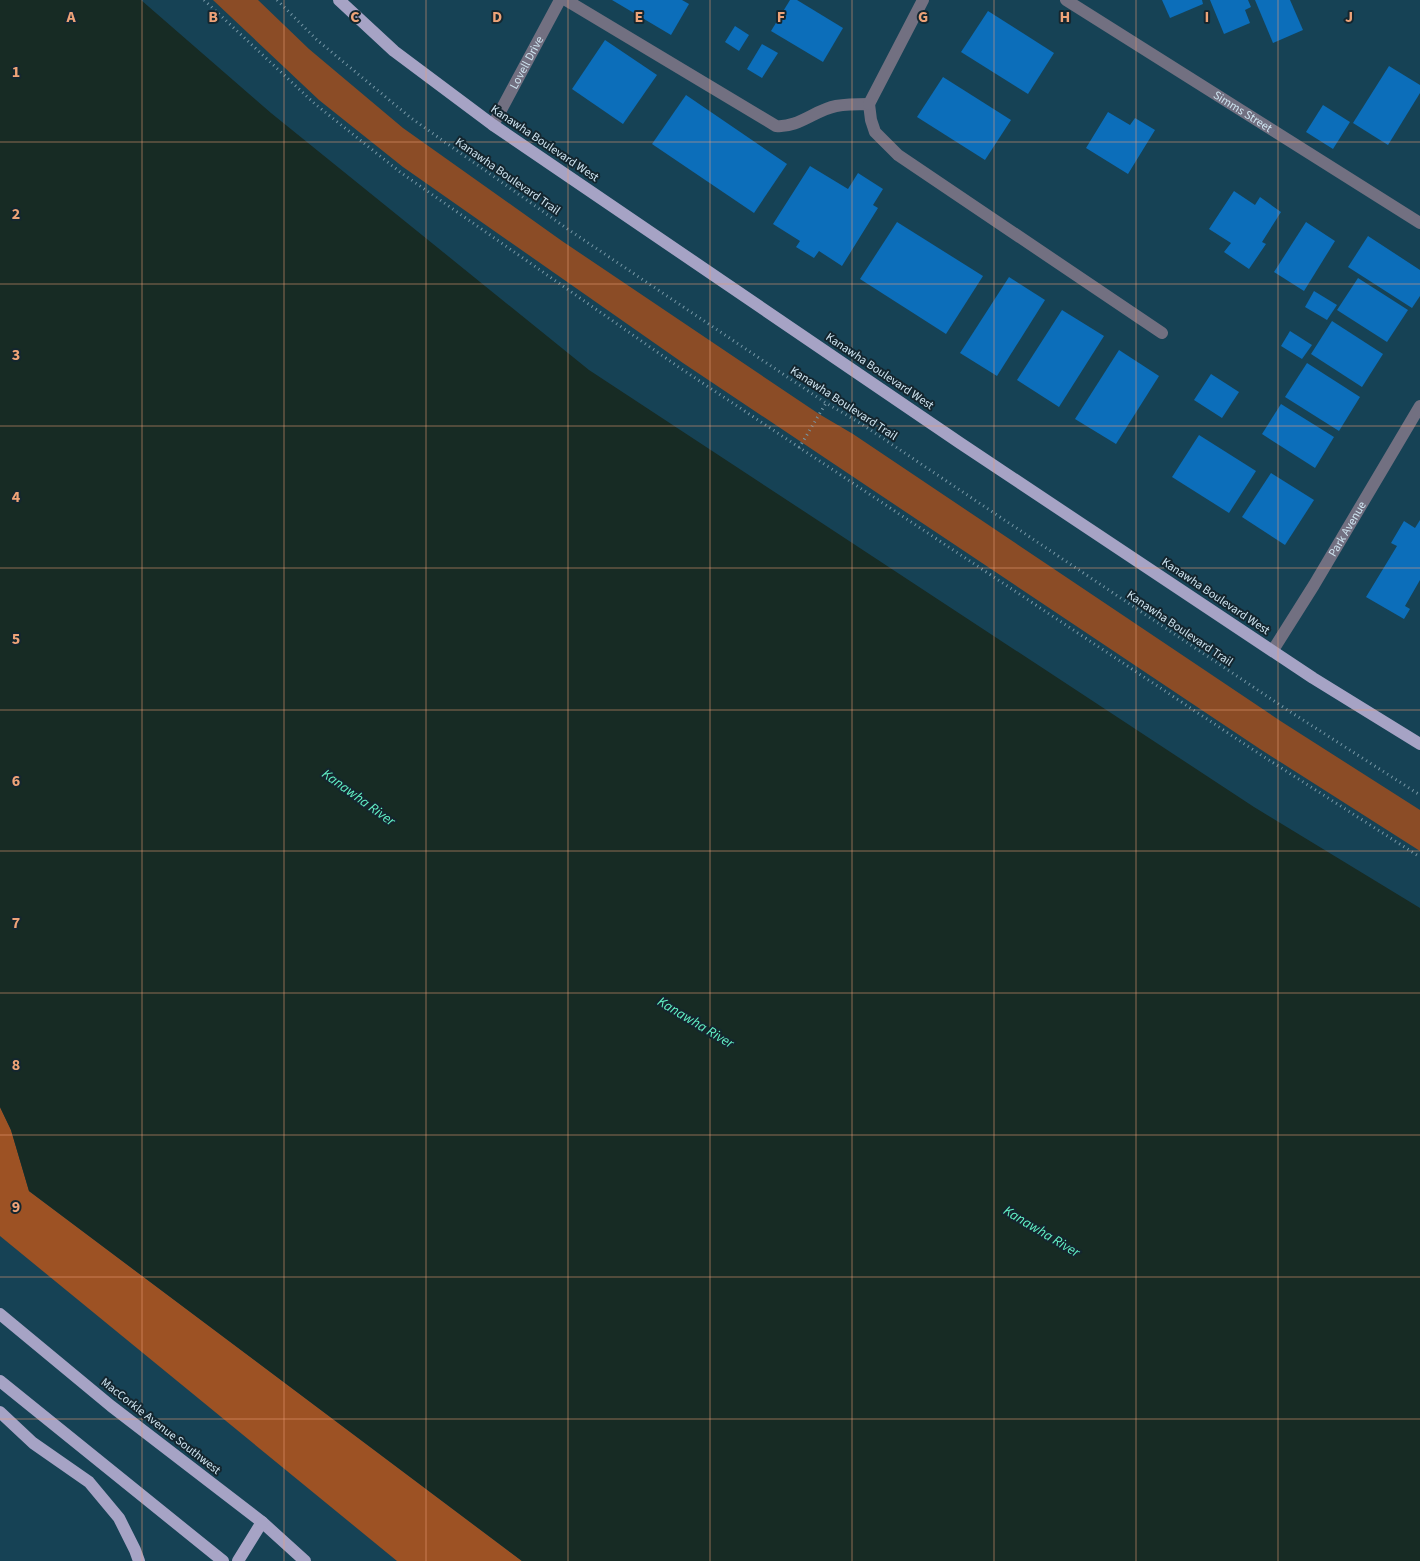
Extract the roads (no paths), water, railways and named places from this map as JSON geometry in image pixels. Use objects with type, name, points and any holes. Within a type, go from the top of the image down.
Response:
[{"type":"main road","name":"Kanawha Boulevard West","points":[[339,0],[394,52],[493,125],[960,443],[1313,678],[1420,744]]},
{"type":"main road","name":"MacCorkle Avenue Southwest","points":[[0,1314],[111,1406],[262,1522],[305,1561]]},
{"type":"main road","points":[[0,1381],[223,1561]]},
{"type":"main road","points":[[0,1412],[33,1443],[89,1482],[119,1518],[136,1550],[139,1561]]},
{"type":"main road","points":[[238,1561],[262,1522]]},
{"type":"street","name":"Lovell Drive","points":[[493,125],[560,0]]},
{"type":"street","points":[[566,0],[776,126],[785,127],[796,124],[816,112],[836,106],[869,104]]},
{"type":"street","points":[[923,0],[869,104],[875,132],[898,156],[1162,333]]},
{"type":"street","name":"Simms Street","points":[[1066,0],[1420,223]]},
{"type":"street","name":"Park Avenue","points":[[1273,650],[1314,585],[1420,406]]},
{"type":"water","name":"Kanawha River","points":[[0,0],[141,0],[271,113],[589,370],[1254,807],[1420,908],[1420,1561],[522,1561],[29,1191],[11,1130],[0,1107]]}]
